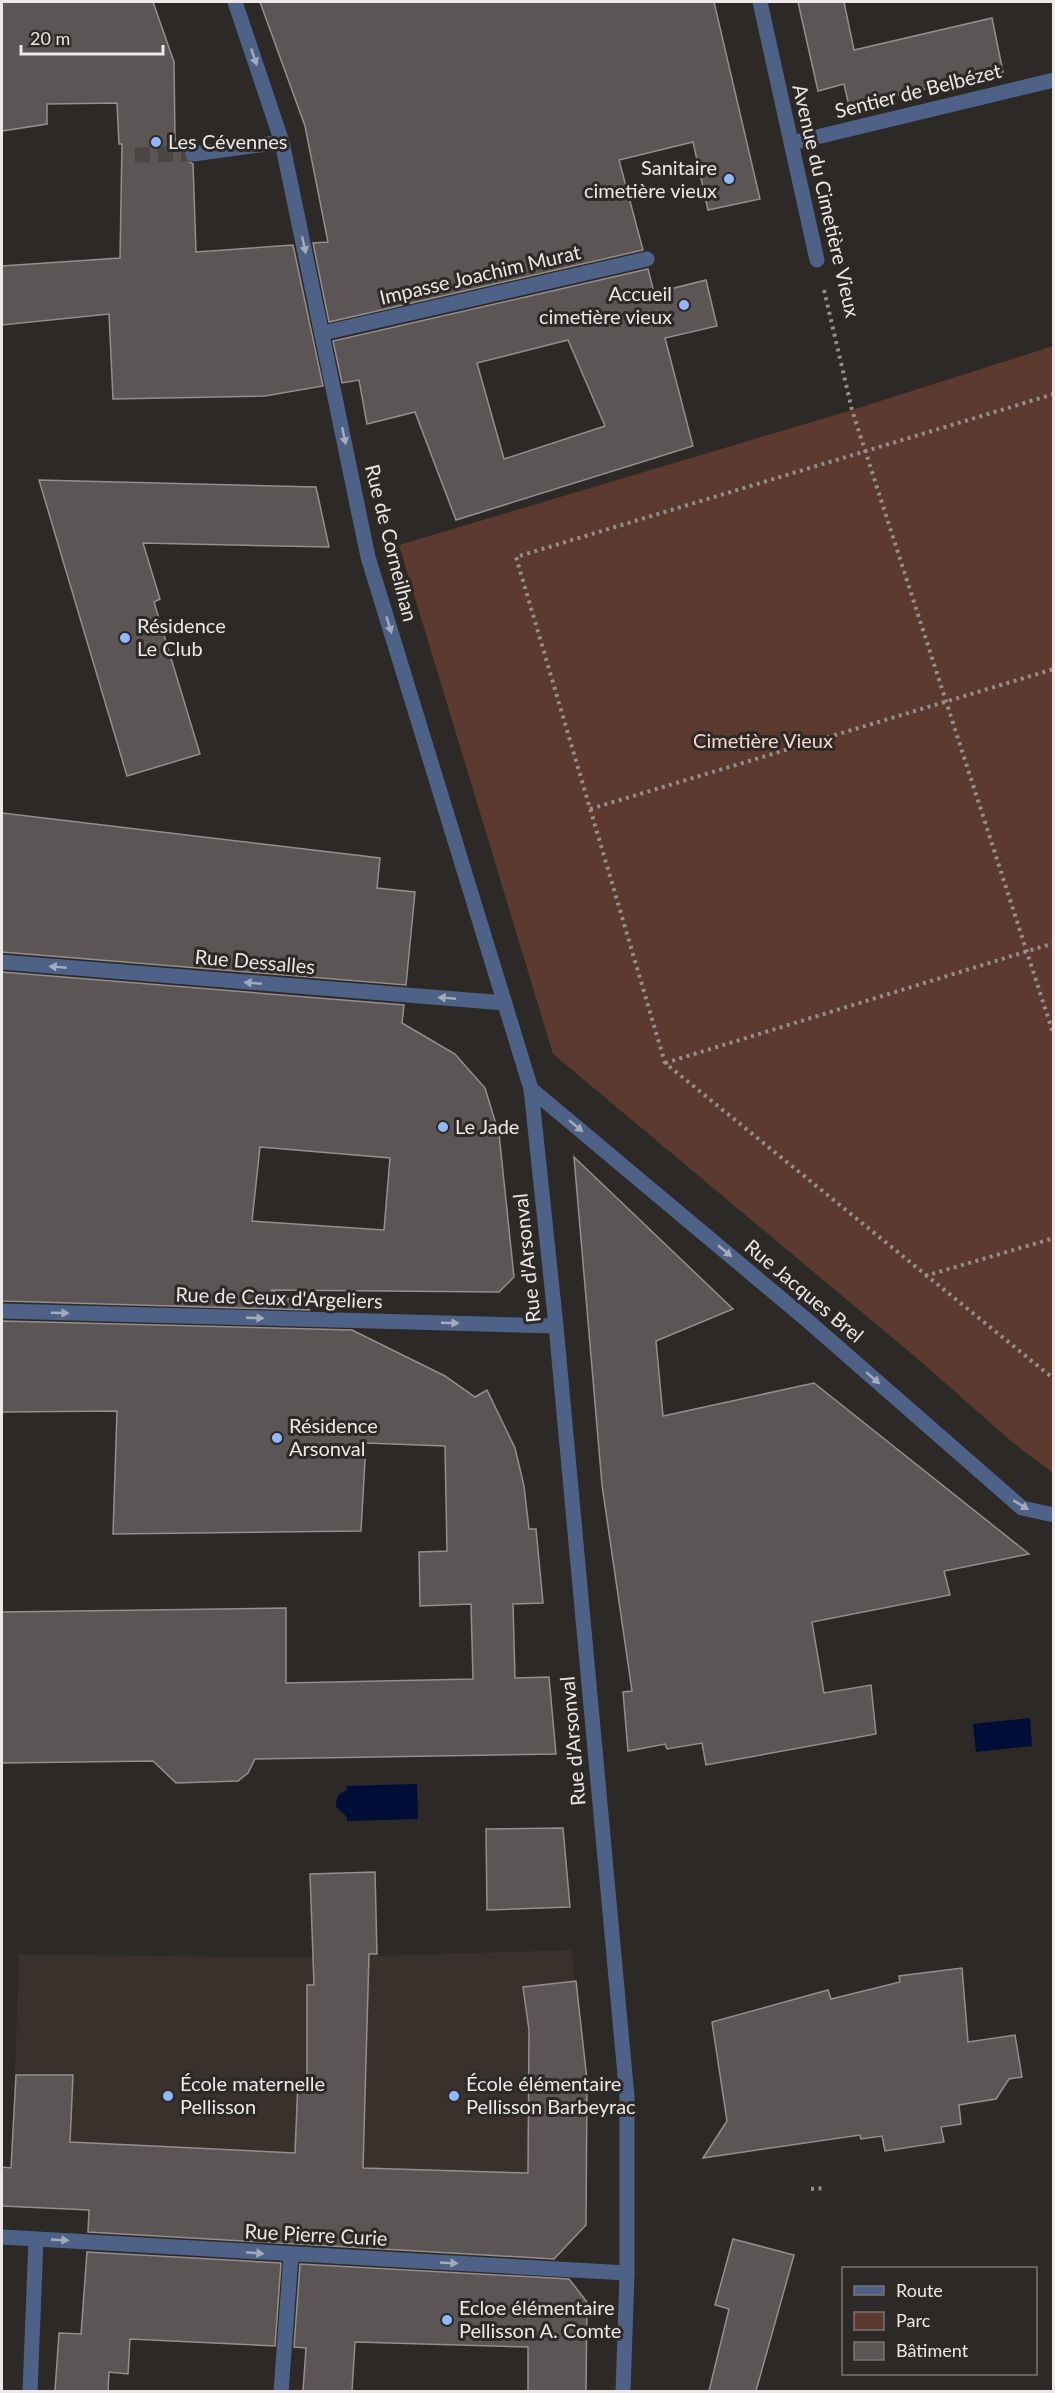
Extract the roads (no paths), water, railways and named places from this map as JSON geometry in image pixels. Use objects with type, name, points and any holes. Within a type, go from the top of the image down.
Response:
[{"type":"street","name":"Rue de Corneilhan","points":[[235,2],[282,142],[368,557],[531,1089]]},
{"type":"street","name":"Avenue du Cimetière Vieux","points":[[760,2],[817,260]]},
{"type":"street","name":"Sentier de Belbézet","points":[[792,143],[1053,80]]},
{"type":"street","points":[[193,154],[282,142]]},
{"type":"street","name":"Impasse Joachim Murat","points":[[323,333],[647,259]]},
{"type":"street","name":"Rue Dessalles","points":[[2,962],[505,1003]]},
{"type":"street","name":"Rue d'Arsonval","points":[[531,1089],[556,1326],[627,2097],[627,2273],[623,2391]]},
{"type":"street","name":"Rue Jacques Brel","points":[[531,1089],[808,1321],[1022,1508],[1053,1515]]},
{"type":"street","name":"Rue de Ceux d'Argeliers","points":[[2,1311],[556,1326]]},
{"type":"street","name":"Rue Pierre Curie","points":[[2,2237],[627,2273]]},
{"type":"street","points":[[30,2391],[36,2239]]},
{"type":"street","points":[[281,2391],[291,2255]]},
{"type":"water","points":[[1030,1718],[1032,1746],[976,1752],[973,1724]]},
{"type":"water","points":[[417,1784],[418,1819],[347,1821],[347,1817],[336,1807],[338,1796],[347,1790],[346,1786]]},
{"type":"tunnel","points":[[135,155],[193,154]]},
{"type":"place","name":"Les Cévennes","points":[[156,142]]},
{"type":"place","name":"Sanitaire cimetière vieux","points":[[729,179]]},
{"type":"place","name":"Accueil cimetière vieux","points":[[684,305]]},
{"type":"place","name":"Résidence Le Club","points":[[125,638]]},
{"type":"place","name":"Le Jade","points":[[443,1127]]},
{"type":"place","name":"Résidence Arsonval","points":[[277,1438]]},
{"type":"place","name":"École maternelle Pellisson","points":[[168,2096]]},
{"type":"place","name":"École élémentaire Pellisson Barbeyrac","points":[[454,2096]]},
{"type":"place","name":"Ecloe élémentaire Pellisson A. Comte","points":[[447,2320]]},
{"type":"park label","name":"Cimetière Vieux","points":[[763,741]]}]
